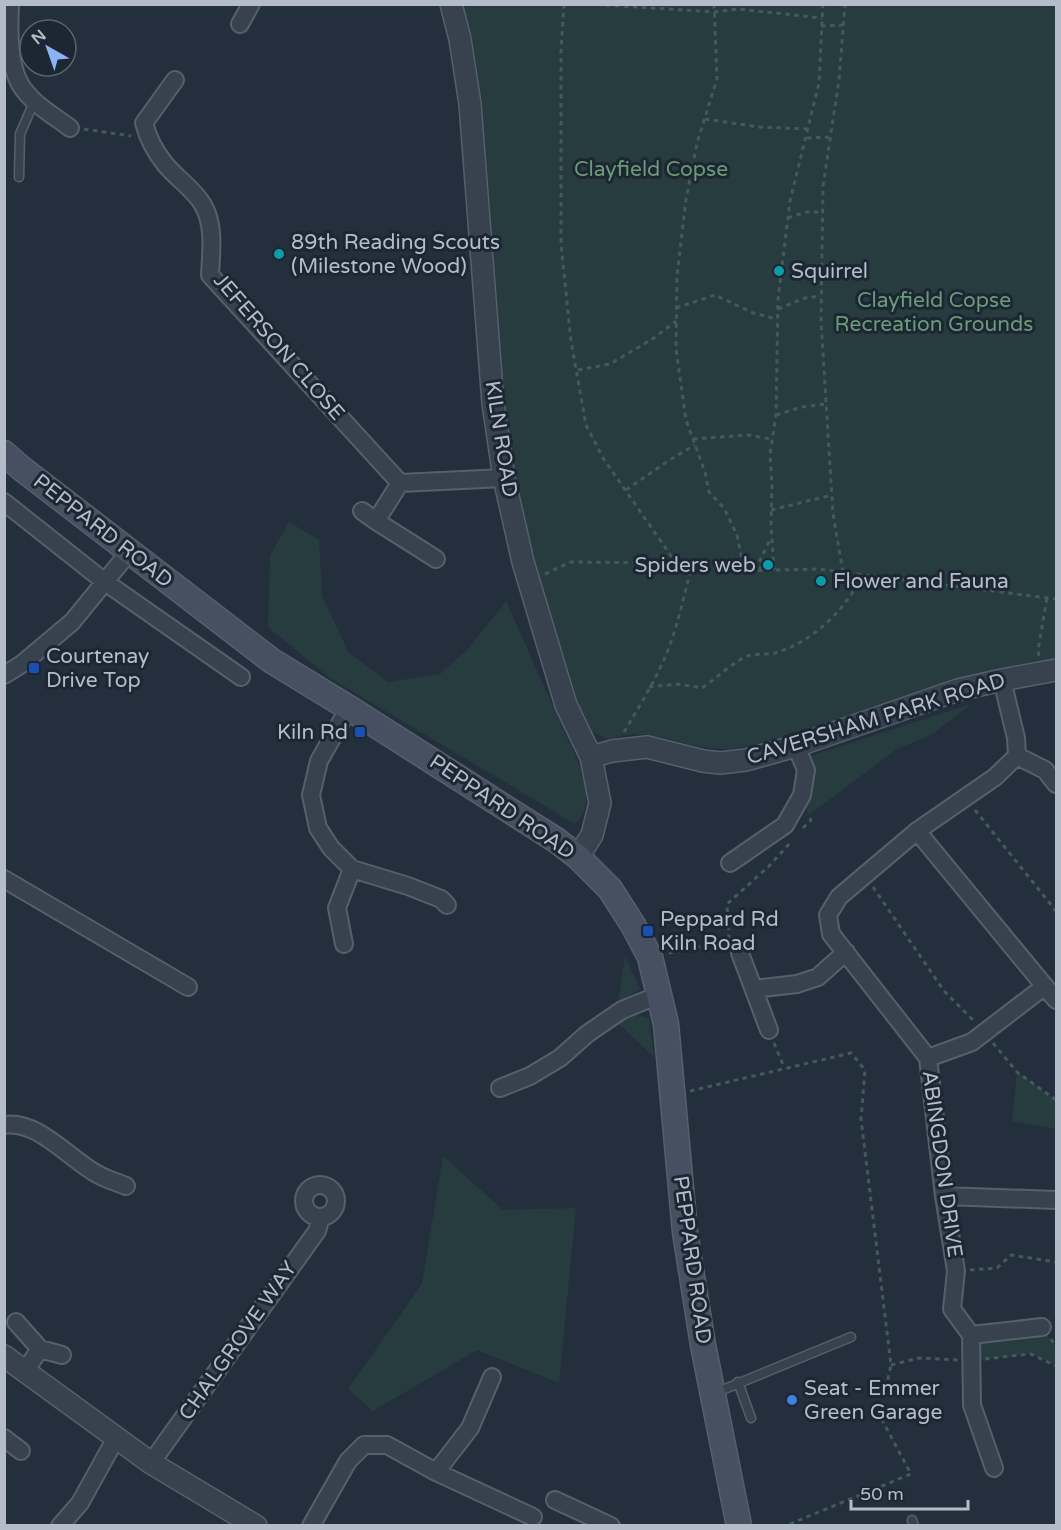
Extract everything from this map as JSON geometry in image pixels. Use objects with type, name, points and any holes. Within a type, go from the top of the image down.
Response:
[{"type":"main road","name":"PEPPARD ROAD","points":[[4,453],[272,661],[556,840],[578,857],[610,889],[650,957],[666,1024],[685,1233],[712,1394],[739,1526]]},
{"type":"street","points":[[10,4],[9,32],[20,84],[34,102],[70,128]]},
{"type":"street","points":[[240,24],[251,4]]},
{"type":"street","name":"KILN ROAD","points":[[451,4],[460,39],[470,104],[493,404],[504,478],[529,582],[566,705],[591,757],[600,803],[592,835],[578,857]]},
{"type":"street","points":[[148,139],[144,123],[175,80]]},
{"type":"street","name":"JEFERSON CLOSE","points":[[148,139],[165,164],[195,193],[205,207],[210,226],[210,274],[400,483]]},
{"type":"street","points":[[376,521],[400,483],[504,478]]},
{"type":"street","name":"PEPPARD ROAD","points":[[4,502],[105,582],[241,677]]},
{"type":"street","points":[[362,511],[436,559]]},
{"type":"street","points":[[4,675],[22,664],[72,622],[130,551]]},
{"type":"street","name":"CAVERSHAM PARK ROAD","points":[[591,757],[612,751],[647,747],[703,761],[720,763],[746,760],[796,747],[947,693],[1049,671]]},
{"type":"street","points":[[1002,680],[1016,738],[1017,756],[1045,770],[1056,784]]},
{"type":"street","points":[[349,708],[319,761],[310,795],[318,828],[331,848],[352,869],[441,899],[447,905]]},
{"type":"street","points":[[730,863],[786,825],[802,795],[806,770],[796,747]]},
{"type":"street","name":"ABINGDON DRIVE","points":[[971,1335],[952,1310],[956,1271],[944,1196],[928,1058],[831,934],[828,915],[839,897],[917,831],[995,777],[1017,756]]},
{"type":"street","points":[[917,831],[1056,1000]]},
{"type":"street","points":[[344,945],[337,908],[352,869]]},
{"type":"street","points":[[4,879],[188,987]]},
{"type":"street","points":[[754,989],[797,984],[818,977],[846,952]]},
{"type":"street","points":[[740,953],[770,1030]]},
{"type":"street","points":[[928,1058],[972,1042],[1045,987]]},
{"type":"street","points":[[500,1088],[530,1076],[561,1058],[587,1034],[622,1010],[659,995]]},
{"type":"street","points":[[4,1125],[13,1123],[38,1132],[99,1175],[126,1186]]},
{"type":"street","points":[[944,1196],[1056,1200]]},
{"type":"street","name":"CHALGROVE WAY","points":[[151,1463],[316,1231],[321,1217]]},
{"type":"street","points":[[16,1322],[40,1349],[62,1355]]},
{"type":"street","points":[[994,1468],[972,1405],[971,1335],[1042,1327]]},
{"type":"street","points":[[25,1371],[40,1349]]},
{"type":"street","points":[[4,1356],[151,1463],[250,1524]]},
{"type":"street","points":[[436,1472],[470,1428],[492,1377]]},
{"type":"street","points":[[4,1438],[21,1451]]},
{"type":"street","points":[[60,1526],[80,1503],[116,1438]]},
{"type":"street","points":[[311,1526],[348,1461],[364,1445],[387,1445],[436,1472],[533,1517]]},
{"type":"street","points":[[555,1500],[611,1526]]},
{"type":"lane","points":[[19,177],[20,134],[34,102]]},
{"type":"lane","points":[[712,1394],[851,1336]]},
{"type":"lane","points":[[738,1382],[751,1418]]},
{"type":"path","points":[[564,4],[561,50],[561,244],[571,341],[586,424],[603,458],[676,563]]},
{"type":"path","points":[[588,4],[715,12],[738,9],[822,18]]},
{"type":"path","points":[[714,4],[717,79],[697,143],[686,199],[677,276],[676,349],[685,410],[693,439],[705,472],[709,492],[724,508],[737,535],[742,571]]},
{"type":"path","points":[[774,570],[771,536],[770,454],[776,415],[777,320],[790,201],[819,84],[824,4]]},
{"type":"path","points":[[843,572],[832,514],[821,296],[823,186],[839,80],[845,4]]},
{"type":"path","points":[[821,26],[844,25]]},
{"type":"path","points":[[705,119],[759,127],[809,129]]},
{"type":"path","points":[[70,128],[148,139]]},
{"type":"path","points":[[807,138],[830,137]]},
{"type":"path","points":[[789,218],[806,212],[822,212]]},
{"type":"path","points":[[676,308],[715,295],[753,313],[777,320]]},
{"type":"path","points":[[778,309],[805,298],[821,296]]},
{"type":"path","points":[[578,370],[610,364],[654,338],[676,321]]},
{"type":"path","points":[[776,415],[802,407],[826,404]]},
{"type":"path","points":[[693,439],[748,435],[772,439]]},
{"type":"path","points":[[626,491],[695,445]]},
{"type":"path","points":[[771,510],[832,495]]},
{"type":"path","points":[[760,571],[760,560],[771,536]]},
{"type":"path","points":[[529,582],[571,562],[676,563],[742,571],[818,569],[1056,599]]},
{"type":"path","points":[[612,751],[666,655],[692,565]]},
{"type":"path","points":[[649,687],[678,684],[702,688],[745,657],[774,653],[795,646],[826,624],[854,593],[863,575]]},
{"type":"path","points":[[1047,598],[1038,650],[1049,671]]},
{"type":"path","points":[[740,953],[729,939],[727,904],[768,867],[811,820],[802,795]]},
{"type":"path","points":[[965,797],[1056,911]]},
{"type":"path","points":[[865,875],[944,992],[985,1032],[1017,1072],[1056,1100]]},
{"type":"path","points":[[650,957],[729,939]]},
{"type":"path","points":[[770,1030],[784,1067]]},
{"type":"path","points":[[671,1096],[784,1067],[850,1053],[865,1070],[861,1119],[891,1365],[880,1416],[911,1474],[785,1526]]},
{"type":"path","points":[[956,1271],[997,1268],[1011,1255],[1056,1262]]},
{"type":"path","points":[[891,1365],[919,1358],[971,1360],[1031,1354],[1056,1366]]},
{"type":"green space","points":[[463,5],[1056,5],[1056,659],[997,669],[912,694],[788,736],[738,748],[707,748],[634,734],[609,740],[592,731],[578,702],[534,559],[516,475],[505,401],[482,101],[472,36]]},
{"type":"green space","points":[[289,522],[319,540],[322,596],[349,653],[388,682],[440,674],[468,649],[506,601],[582,771],[580,773],[587,800],[575,824],[330,678],[268,627],[270,556]]},
{"type":"green space","points":[[971,704],[933,734],[897,749],[809,815],[802,795],[801,759]]},
{"type":"green space","points":[[625,956],[640,989],[618,1003]]},
{"type":"green space","points":[[632,1014],[649,1018],[654,1057],[619,1024]]},
{"type":"green space","points":[[1017,1072],[1056,1100],[1056,1129],[1012,1121]]},
{"type":"green space","points":[[443,1156],[503,1210],[576,1208],[559,1383],[477,1350],[373,1411],[348,1389],[422,1284]]},
{"type":"green space","points":[[1042,1327],[1056,1347],[1056,1366],[1031,1354],[971,1361],[971,1335]]},
{"type":"place","name":"89th Reading Scouts (Milestone Wood)","points":[[279,254]]},
{"type":"place","name":"Squirrel","points":[[779,271]]},
{"type":"place","name":"Spiders web","points":[[768,565]]},
{"type":"place","name":"Flower and Fauna","points":[[821,581]]},
{"type":"place","name":"Courtenay Drive Top","points":[[34,668]]},
{"type":"place","name":"Kiln Rd","points":[[360,732]]},
{"type":"place","name":"Peppard Rd Kiln Road","points":[[648,931]]},
{"type":"place","name":"Seat - Emmer Green Garage","points":[[792,1400]]},
{"type":"park label","name":"Clayfield Copse","points":[[651,169]]},
{"type":"park label","name":"Clayfield Copse Recreation Grounds","points":[[934,312]]}]
